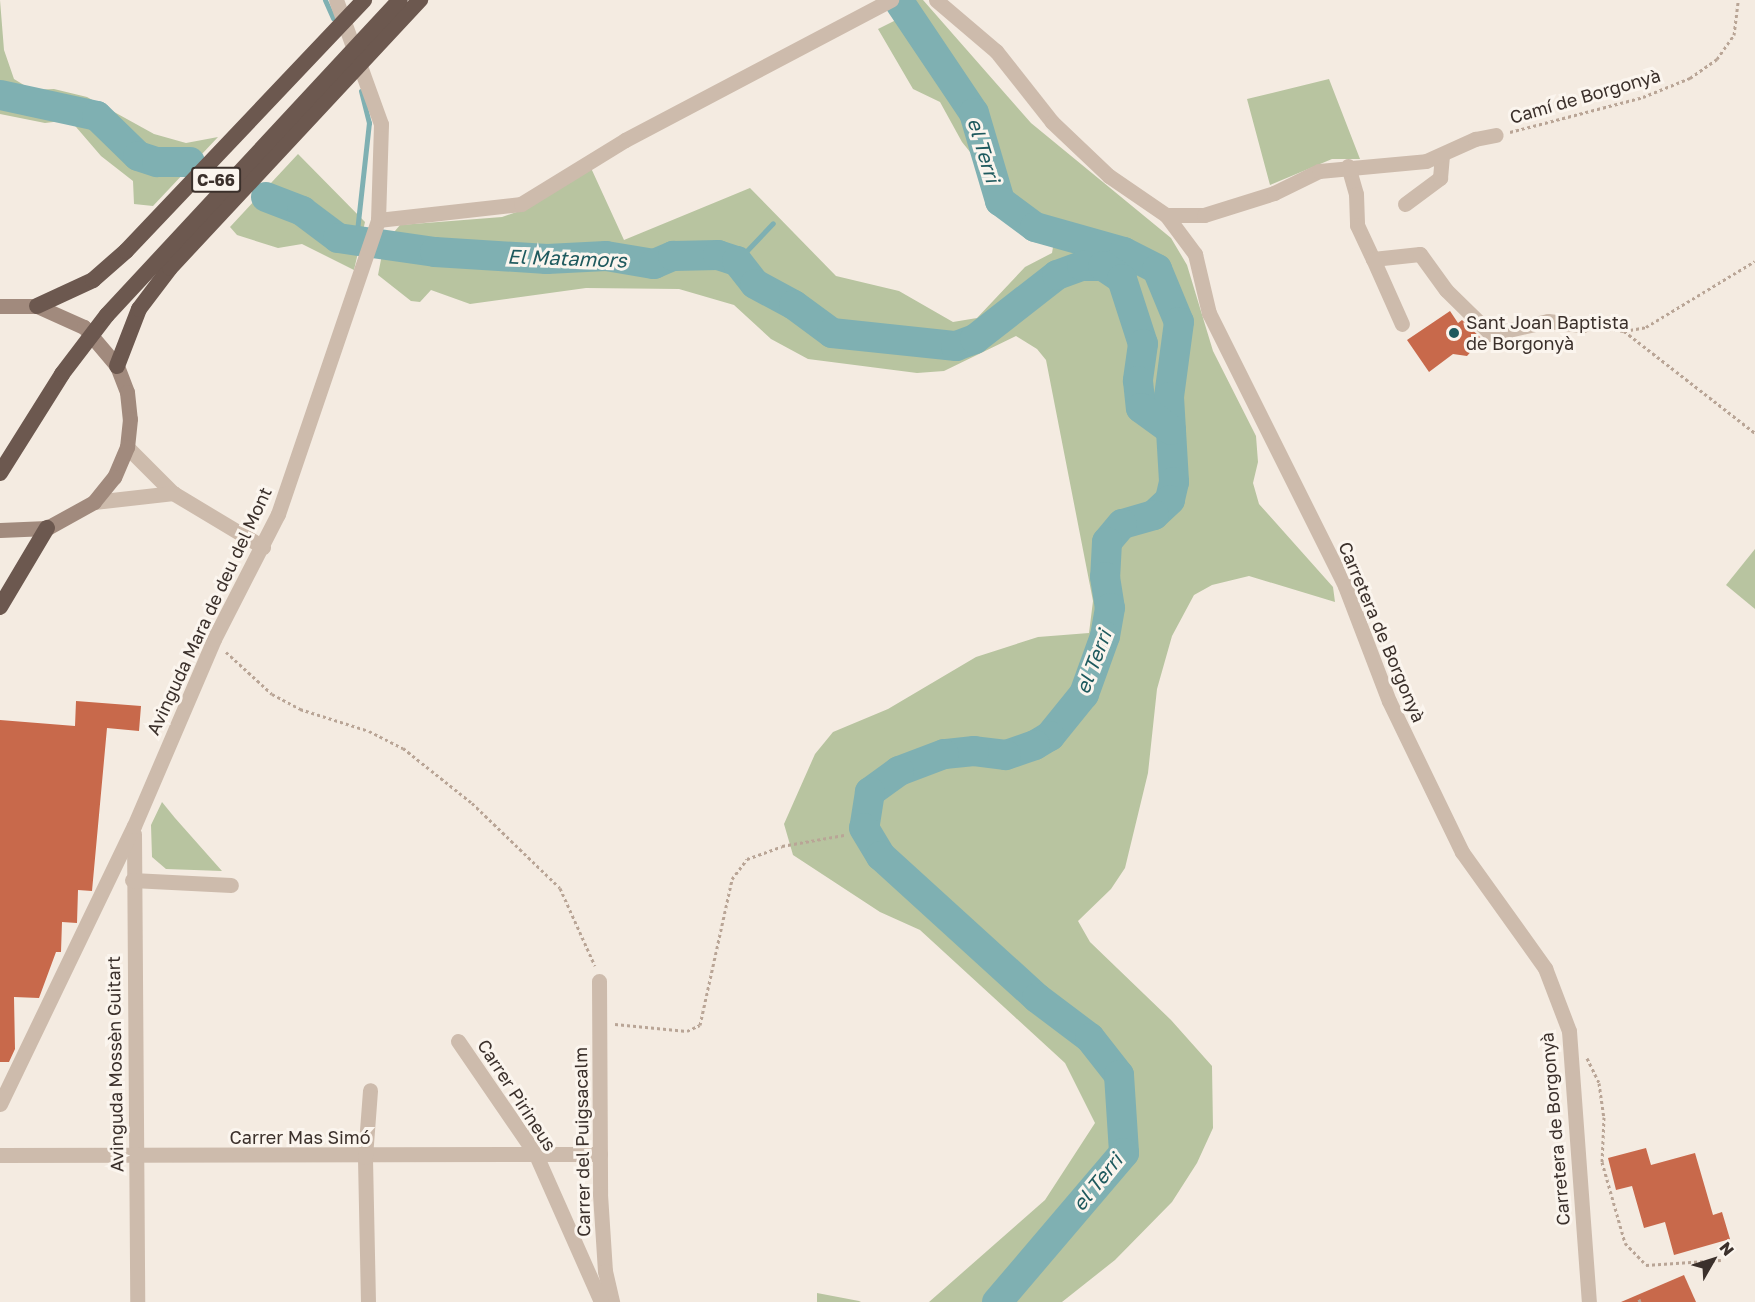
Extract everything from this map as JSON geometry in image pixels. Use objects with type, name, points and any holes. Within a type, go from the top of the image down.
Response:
[{"type":"highway","name":"C-66","points":[[366,39],[387,0]]},
{"type":"highway","name":"C-66","points":[[0,452],[73,349],[103,312],[338,59],[366,39],[400,0]]},
{"type":"highway","points":[[117,366],[139,309],[170,268],[346,80],[366,39],[420,0]]},
{"type":"highway","points":[[37,306],[93,280],[126,251],[359,5]]},
{"type":"highway","name":"C-66","points":[[0,473],[73,349]]},
{"type":"highway","points":[[0,607],[47,528]]},
{"type":"main road","points":[[0,530],[47,528],[94,502],[114,477],[127,447],[129,410],[117,366],[84,327],[37,306],[2,305]]},
{"type":"street","name":"Avinguda Mara de deu del Mont","points":[[0,1104],[134,826],[213,641],[279,514],[376,224],[381,124],[336,0]]},
{"type":"street","points":[[376,224],[521,204],[625,140],[891,0]]},
{"type":"street","name":"Carretera de Borgonyà","points":[[936,0],[996,51],[1052,122],[1109,176],[1166,215],[1195,254],[1209,313],[1345,586],[1389,701],[1462,852],[1545,968],[1569,1031],[1589,1302]]},
{"type":"street","points":[[1166,215],[1204,215],[1274,194],[1319,171],[1348,166],[1426,161],[1475,139],[1496,135]]},
{"type":"street","points":[[1405,204],[1440,178],[1442,155]]},
{"type":"street","points":[[1348,166],[1356,194],[1357,225],[1402,324]]},
{"type":"street","points":[[1373,259],[1420,254],[1446,290],[1491,334],[1548,321],[1583,325]]},
{"type":"street","points":[[127,447],[173,493],[263,547]]},
{"type":"street","points":[[94,502],[173,493]]},
{"type":"street","name":"Avinguda Mossèn Guitart","points":[[134,826],[132,880],[137,1302]]},
{"type":"street","points":[[132,880],[231,885]]},
{"type":"street","name":"Carrer del Puigsacalm","points":[[599,981],[600,1154],[605,1271],[612,1302]]},
{"type":"street","name":"Carrer Pirineus","points":[[458,1041],[536,1155],[602,1302]]},
{"type":"street","points":[[368,1302],[365,1157],[370,1090]]},
{"type":"street","name":"Carrer Mas Simó","points":[[0,1155],[365,1157],[600,1154]]},
{"type":"path","name":"Camí de Borgonyà","points":[[1496,135],[1643,97],[1690,78],[1717,58],[1734,35],[1738,0]]},
{"type":"path","points":[[1583,325],[1624,331],[1646,327],[1755,261]]},
{"type":"path","points":[[1624,331],[1755,434]]},
{"type":"path","points":[[213,641],[272,694],[300,709],[369,731],[403,748],[472,803],[560,888],[582,931],[599,981]]},
{"type":"path","points":[[601,1023],[687,1031],[700,1025],[732,879],[747,859],[782,846],[843,835]]},
{"type":"path","points":[[1570,1047],[1591,1061],[1599,1083],[1604,1117],[1602,1162],[1625,1243],[1646,1265],[1721,1260]]},
{"type":"green space","points":[[0,0],[4,50],[14,79],[32,90],[54,89],[87,97],[154,134],[186,143],[218,137],[153,206],[134,204],[133,181],[101,156],[70,120],[45,123],[0,114]]},
{"type":"green space","points":[[888,0],[923,0],[1031,123],[1171,238],[1187,265],[1213,351],[1256,436],[1258,462],[1253,483],[1259,504],[1333,587],[1335,602],[1249,576],[1212,585],[1194,595],[1172,636],[1157,689],[1148,773],[1125,868],[1111,889],[1078,921],[1090,942],[1171,1020],[1212,1066],[1213,1128],[1197,1163],[1172,1202],[1115,1260],[1062,1302],[929,1302],[1045,1200],[1095,1123],[1065,1063],[920,930],[880,912],[793,855],[784,824],[815,754],[833,732],[888,709],[976,657],[1038,637],[1089,633],[1093,601],[1046,360],[1037,349],[1016,336],[944,371],[917,373],[808,359],[771,339],[734,305],[679,289],[586,288],[470,304],[431,290],[420,302],[411,301],[378,275],[384,244],[400,225],[502,217],[525,209],[591,168],[624,240],[750,188],[836,276],[899,291],[953,322],[977,318],[1025,267],[1052,253],[1054,241],[997,199],[983,168],[962,142],[940,102],[913,89],[878,29],[898,19]]},
{"type":"green space","points":[[1329,79],[1360,159],[1332,159],[1270,185],[1247,99]]},
{"type":"green space","points":[[298,154],[365,222],[354,270],[302,244],[278,248],[237,235],[230,227]]},
{"type":"green space","points":[[1755,549],[1755,609],[1726,585]]},
{"type":"green space","points":[[162,802],[222,871],[166,869],[152,857],[151,825]]},
{"type":"green space","points":[[817,1293],[859,1301],[861,1302],[817,1302]]},
{"type":"building","points":[[1450,311],[1458,323],[1462,320],[1482,339],[1467,356],[1453,354],[1429,372],[1407,340]]},
{"type":"building","points":[[76,701],[141,706],[139,731],[107,728],[92,891],[78,890],[77,923],[62,922],[61,952],[56,952],[39,998],[14,997],[15,1049],[9,1062],[0,1062],[0,720],[75,726]]},
{"type":"building","points":[[1646,1148],[1651,1165],[1695,1153],[1713,1215],[1722,1212],[1730,1239],[1674,1255],[1665,1222],[1644,1228],[1632,1186],[1616,1190],[1608,1158]]},
{"type":"building","points":[[1684,1275],[1696,1302],[1621,1302]]},
{"type":"waterway","points":[[325,0],[333,18]]},
{"type":"waterway","name":"el Terri","points":[[898,0],[974,113],[1000,201],[1035,227],[1124,252],[1157,269],[1179,322],[1169,397],[1174,482],[1170,500],[1154,515],[1122,524],[1107,542],[1105,577],[1110,608],[1105,636],[1084,694],[1050,736],[1035,745],[1006,755],[974,751],[944,754],[899,771],[870,792],[864,828],[881,856],[1037,998],[1090,1038],[1119,1075],[1124,1153],[997,1302]]},
{"type":"waterway","points":[[955,85],[959,76]]},
{"type":"waterway","points":[[356,240],[369,123],[361,91]]},
{"type":"waterway","name":"El Matamors","points":[[0,95],[97,116],[138,156],[157,162],[190,162]]},
{"type":"waterway","name":"El Matamors","points":[[266,197],[302,211],[338,238],[435,252],[547,259],[606,256],[654,264],[673,256],[718,255],[737,261],[755,284],[794,305],[832,333],[956,346],[975,339],[1057,275],[1082,266],[1103,266],[1122,279],[1143,344],[1138,381],[1141,408],[1171,430]]},
{"type":"waterway","points":[[737,261],[773,223]]},
{"type":"place","name":"Sant Joan Baptista de Borgonyà","points":[[1454,333]]}]
